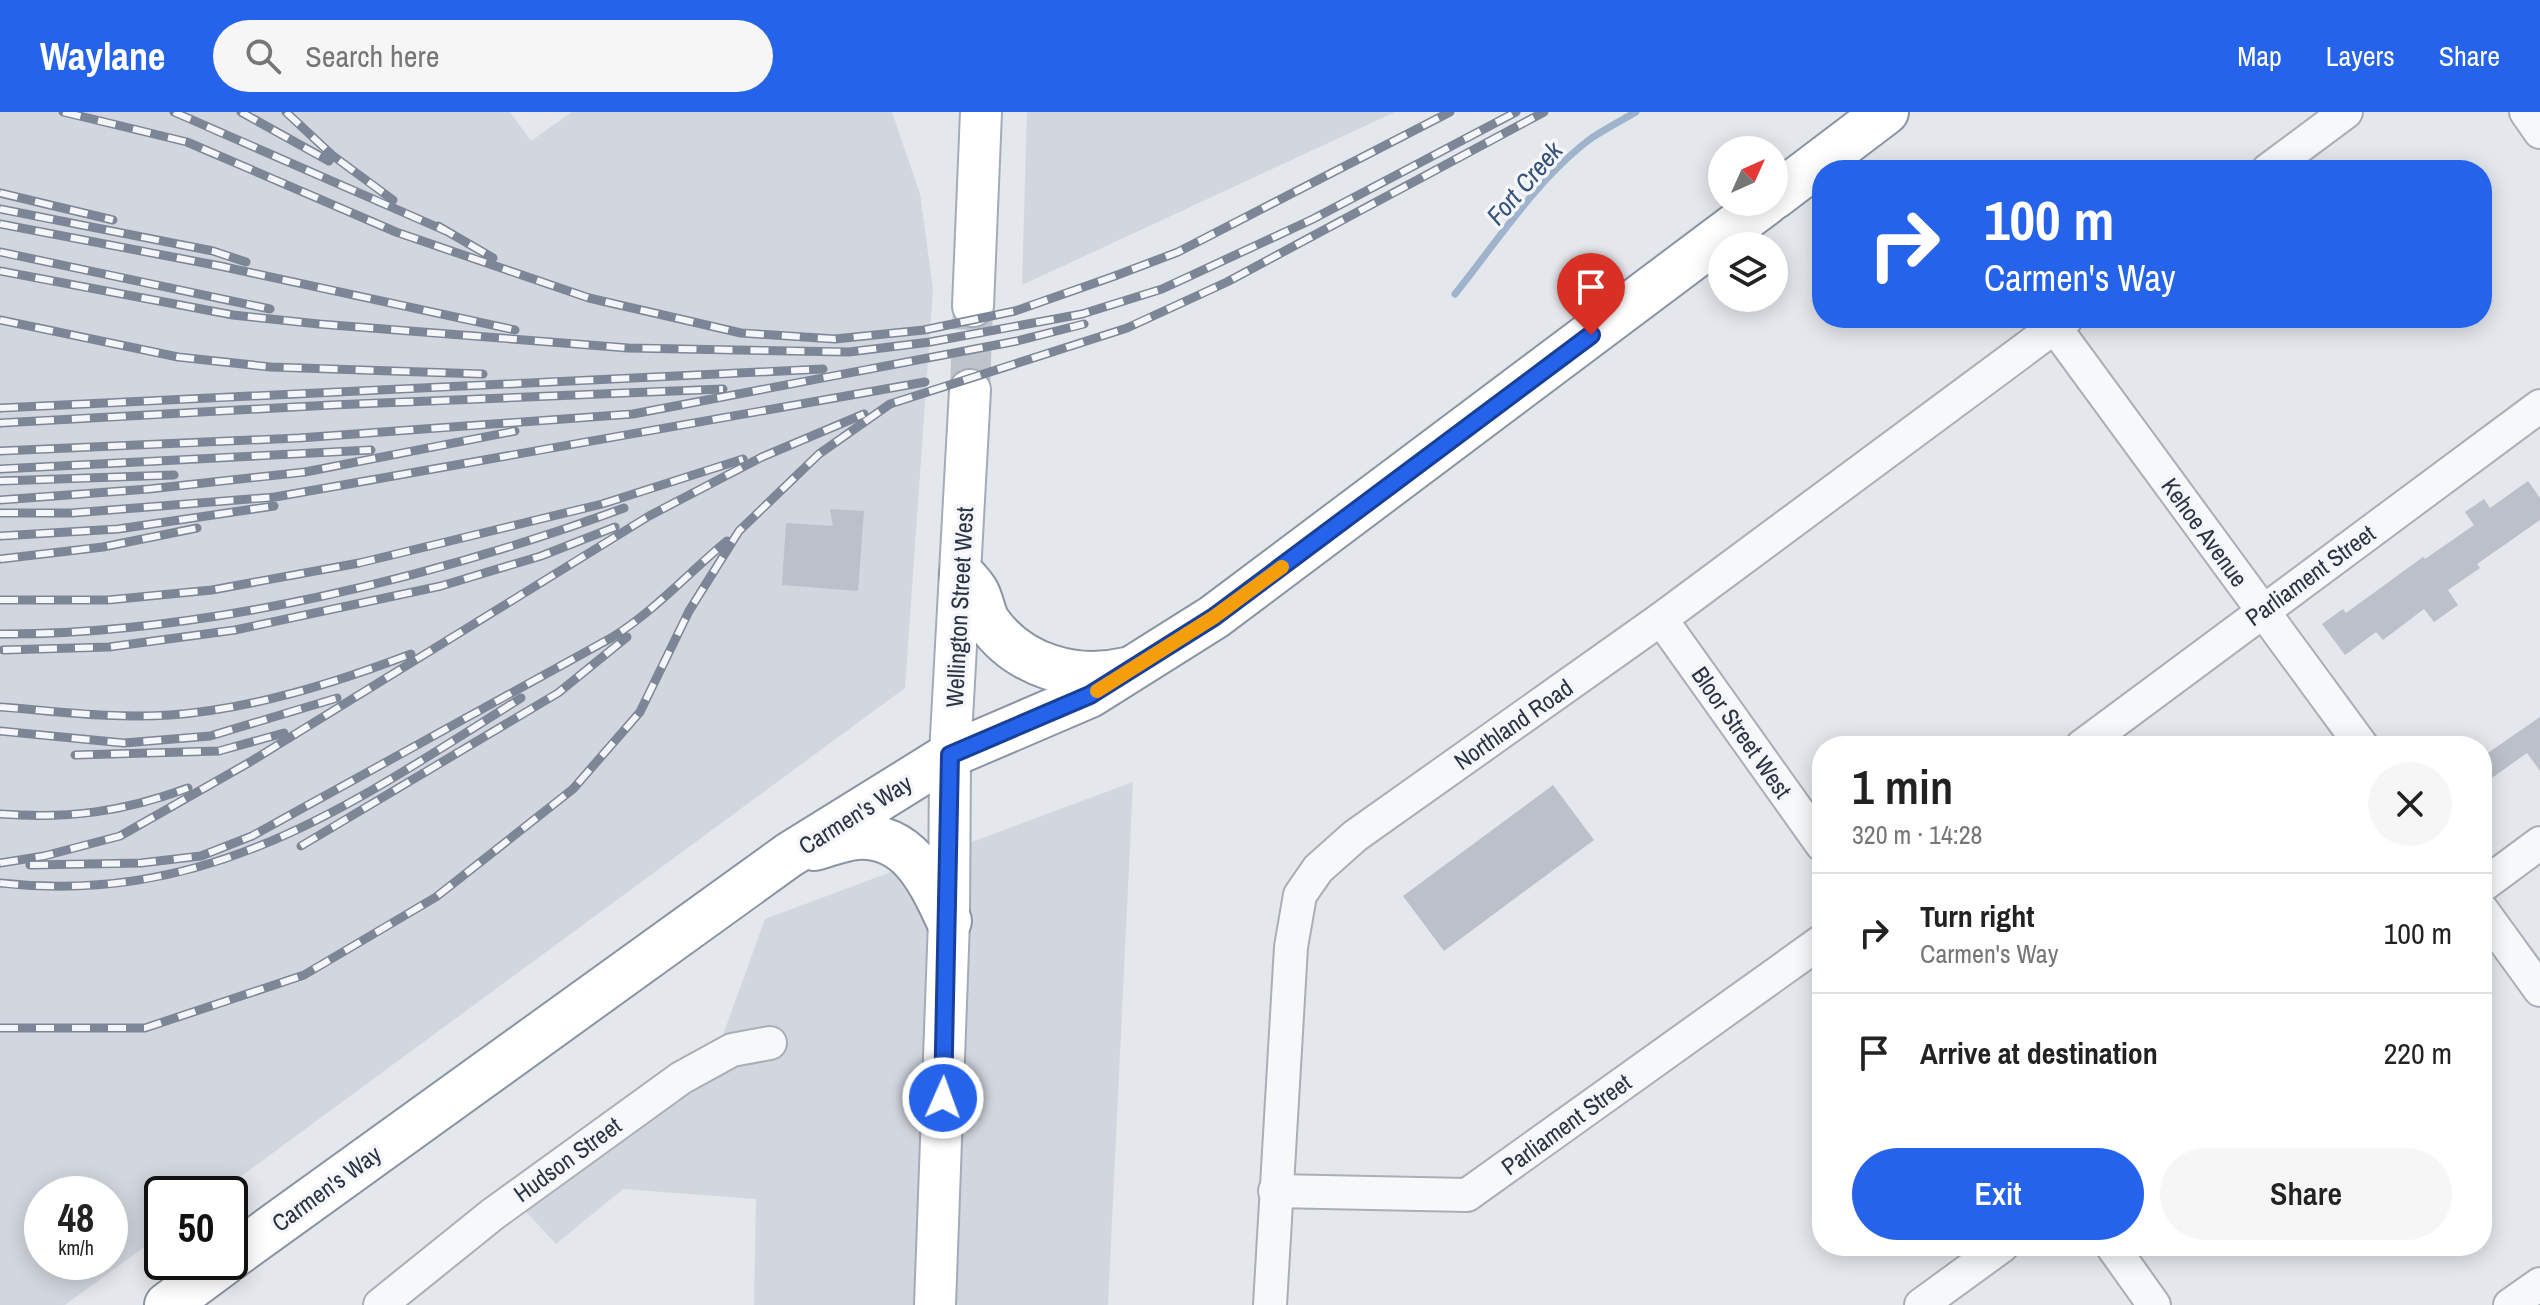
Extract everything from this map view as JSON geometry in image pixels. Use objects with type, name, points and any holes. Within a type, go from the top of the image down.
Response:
[{"type":"highway","points":[[1823,160],[1886,112]]},
{"type":"highway","points":[[1788,186],[1812,168]]},
{"type":"highway","name":"Carmen's Way","points":[[248,1245],[789,855],[950,755],[1090,695],[1214,617],[1748,216]]},
{"type":"highway","points":[[962,574],[977,594],[986,619],[1017,652],[1058,671],[1104,675],[1132,668]]},
{"type":"highway","points":[[789,855],[841,839],[878,839],[912,855],[927,874],[949,921]]},
{"type":"highway","points":[[167,1305],[201,1280]]},
{"type":"main road","points":[[973,306],[981,112]]},
{"type":"main road","name":"Wellington Street West","points":[[935,1305],[949,921],[950,755],[970,390]]},
{"type":"street","points":[[2281,160],[2346,112]]},
{"type":"street","points":[[2526,112],[2540,132]]},
{"type":"street","name":"Northland Road","points":[[1270,1305],[1291,947],[1300,895],[1312,878],[1355,836],[1661,619],[2047,328]]},
{"type":"street","name":"Kehoe Avenue","points":[[2061,328],[2355,736]]},
{"type":"street","name":"Parliament Street","points":[[2095,736],[2262,609],[2540,406]]},
{"type":"street","name":"Bloor Street West","points":[[1661,619],[1812,831]]},
{"type":"street","points":[[2492,879],[2540,843]]},
{"type":"street","points":[[2492,924],[2540,990]]},
{"type":"street","name":"Parliament Street","points":[[1275,1191],[1467,1195],[1812,948]]},
{"type":"street","name":"Hudson Street","points":[[386,1303],[493,1214],[681,1078],[732,1050],[770,1043]]},
{"type":"street","points":[[1921,1305],[1988,1256]]},
{"type":"street","points":[[2119,1256],[2154,1305]]},
{"type":"street","points":[[2510,1305],[2540,1284]]},
{"type":"shaded area","points":[[0,112],[510,112],[531,141],[572,112],[892,112],[920,194],[933,289],[905,688],[241,1176],[144,1176],[144,1247],[128,1259],[128,1176],[24,1176],[24,1280],[99,1280],[65,1305],[0,1305]]},
{"type":"shaded area","points":[[1027,112],[1395,112],[1022,285]]},
{"type":"shaded area","points":[[1133,782],[1108,1305],[754,1305],[756,1199],[623,1189],[556,1244],[517,1202],[714,1060],[765,919]]},
{"type":"building","points":[[2528,481],[2540,498],[2540,520],[2477,564],[2480,568],[2448,590],[2458,605],[2434,622],[2424,609],[2383,640],[2376,632],[2345,655],[2322,624],[2343,609],[2346,613],[2423,557],[2425,559],[2474,525],[2465,512],[2484,499],[2490,508]]},
{"type":"building","points":[[830,509],[864,511],[858,591],[782,585],[786,523],[833,526]]},
{"type":"building","points":[[2540,717],[2540,771],[2527,753],[2492,778],[2492,750]]},
{"type":"building","points":[[1553,785],[1594,840],[1444,951],[1403,896]]},
{"type":"waterway","name":"Fort Creek","points":[[1455,294],[1554,171],[1593,137],[1636,112]]},
{"type":"tunnel","points":[[970,390],[973,306]]},
{"type":"railway","points":[[63,112],[187,142],[396,232],[589,298],[741,333],[835,339],[924,330],[1015,311],[1112,277],[1178,252],[1450,112]]},
{"type":"railway","points":[[174,112],[446,231]]},
{"type":"railway","points":[[241,112],[329,161]]},
{"type":"railway","points":[[286,112],[332,155],[393,200]]},
{"type":"railway","points":[[0,271],[233,315],[319,324],[628,348],[849,352],[930,342],[1082,314],[1162,289],[1313,219],[1516,112]]},
{"type":"railway","points":[[0,1028],[145,1028],[304,975],[436,897],[573,789],[640,712],[689,611],[739,531],[819,454],[890,404],[1127,328],[1227,282],[1544,112]]},
{"type":"railway","points":[[0,193],[113,220]]},
{"type":"railway","points":[[0,209],[213,251],[246,262]]},
{"type":"railway","points":[[0,224],[220,266],[515,330]]},
{"type":"railway","points":[[438,226],[493,258]]},
{"type":"railway","points":[[0,252],[270,309]]},
{"type":"railway","points":[[0,320],[178,357],[271,367],[483,374]]},
{"type":"railway","points":[[0,451],[299,438],[633,414],[1017,341],[1084,324]]},
{"type":"railway","points":[[0,408],[823,369]]},
{"type":"railway","points":[[0,513],[72,513],[275,497],[925,382]]},
{"type":"railway","points":[[0,423],[331,405],[723,389]]},
{"type":"railway","points":[[0,863],[44,856],[120,836],[250,762],[649,516],[762,457],[864,414]]},
{"type":"railway","points":[[0,500],[149,489],[305,472],[515,431]]},
{"type":"railway","points":[[0,469],[371,450]]},
{"type":"railway","points":[[0,600],[108,600],[212,590],[359,563],[602,504],[743,459]]},
{"type":"railway","points":[[0,481],[174,475]]},
{"type":"railway","points":[[0,536],[118,529],[274,506]]},
{"type":"railway","points":[[0,634],[77,632],[157,624],[237,613],[317,597],[475,557],[624,508]]},
{"type":"railway","points":[[3,650],[109,647],[235,630],[441,586],[541,556],[615,527]]},
{"type":"railway","points":[[0,559],[103,547],[197,528]]},
{"type":"railway","points":[[30,865],[141,863],[201,856],[252,836],[611,638],[657,604],[727,541]]},
{"type":"railway","points":[[301,846],[558,693],[627,637]]},
{"type":"railway","points":[[0,707],[127,716],[201,712],[293,693],[411,654]]},
{"type":"railway","points":[[0,731],[124,743],[210,736],[337,698]]},
{"type":"railway","points":[[0,883],[76,886],[147,879],[213,863],[276,839],[338,809],[521,698]]},
{"type":"railway","points":[[75,755],[219,751],[284,733]]},
{"type":"railway","points":[[0,814],[96,812],[141,803],[188,788]]},
{"type":"slow traffic","points":[[1097,691],[1214,617],[1282,567]]},
{"type":"route","points":[[943,1098],[950,755],[1090,695],[1214,617],[1591,335]]}]
